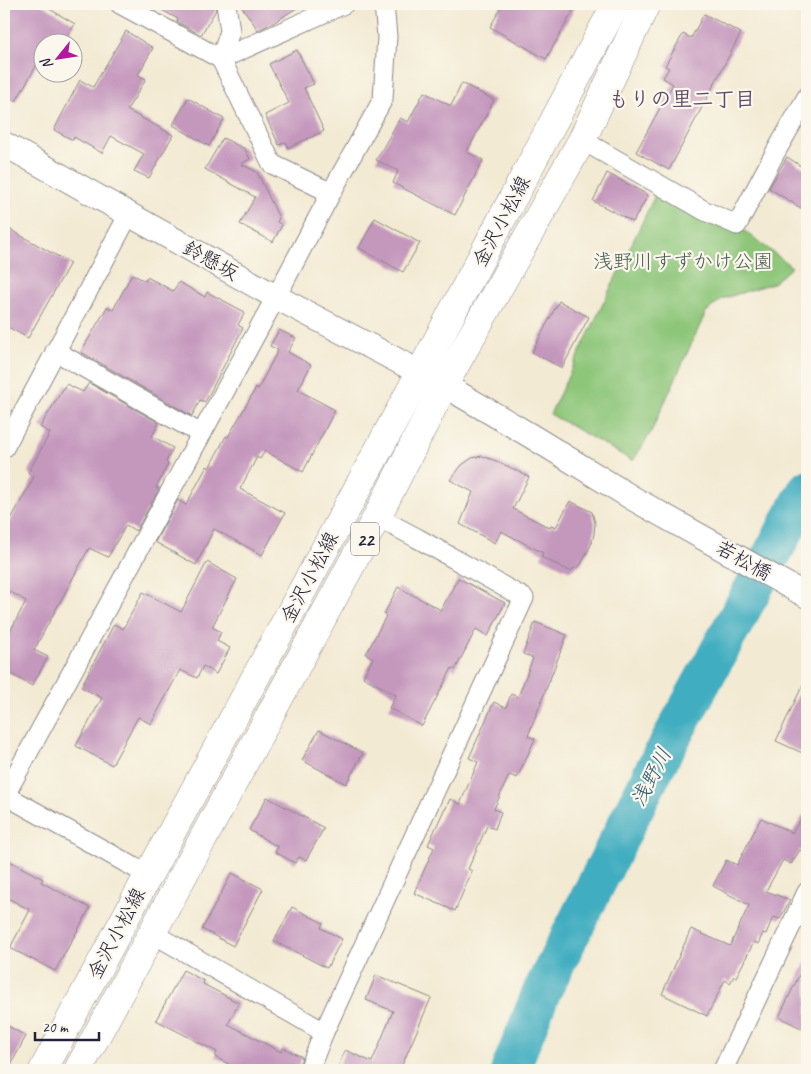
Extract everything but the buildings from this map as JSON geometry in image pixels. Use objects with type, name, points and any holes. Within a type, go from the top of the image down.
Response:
[{"type":"main road","name":"金沢小松線","points":[[78,1070],[377,517],[432,379],[616,4]]},
{"type":"main road","name":"金沢小松線","points":[[43,1070],[148,875],[432,379],[582,140],[646,4]]},
{"type":"street","points":[[120,4],[221,59],[272,164],[331,193]]},
{"type":"street","points":[[221,59],[230,31],[226,4]]},
{"type":"street","points":[[221,59],[344,4]]},
{"type":"street","points":[[148,875],[4,796],[383,99],[387,37],[384,4]]},
{"type":"street","points":[[582,140],[705,211],[736,225],[807,97]]},
{"type":"street","name":"鈴懸坂","points":[[4,144],[276,297],[432,379]]},
{"type":"street","points":[[4,448],[129,214]]},
{"type":"street","points":[[55,351],[200,434]]},
{"type":"street","name":"若松橋","points":[[432,379],[680,525],[807,596]]},
{"type":"street","points":[[309,1070],[324,1032],[524,598],[377,517]]},
{"type":"street","points":[[723,1070],[807,892]]},
{"type":"street","points":[[152,933],[324,1032]]},
{"type":"green space","name":"浅野川すずかけ公園","points":[[660,185],[737,225],[792,267],[773,283],[722,299],[706,312],[651,432],[633,461],[550,414]]},
{"type":"waterway","name":"浅野川","points":[[510,1070],[542,991],[656,766],[807,490]]},
{"type":"district","name":"もりの里二丁目","points":[[682,99]]}]
